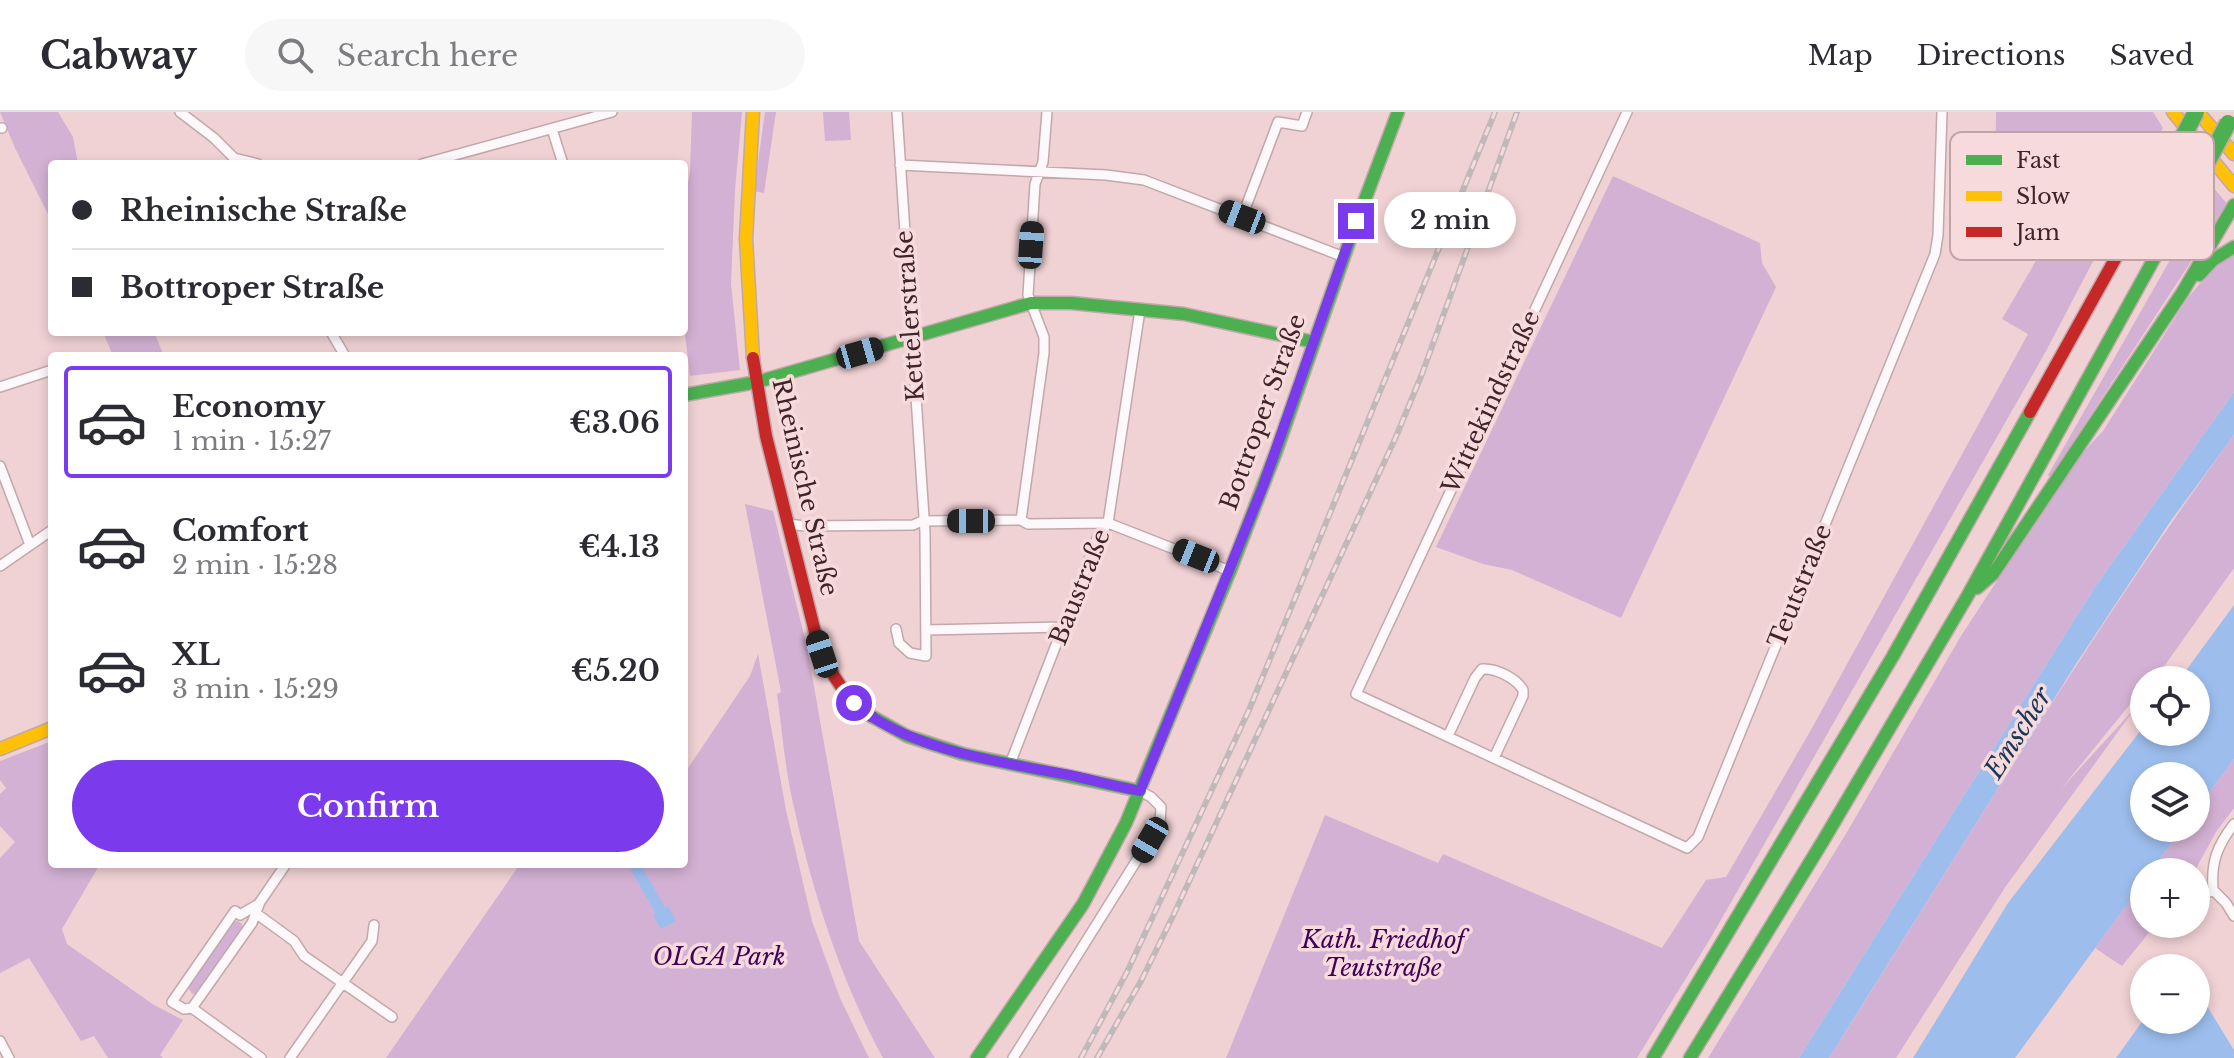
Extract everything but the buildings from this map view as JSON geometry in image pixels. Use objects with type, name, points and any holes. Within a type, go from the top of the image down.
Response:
[{"type":"main road","name":"Rheinische Straße","points":[[753,112],[745,235],[749,324],[757,382],[788,524],[822,654],[833,678],[849,698],[871,717],[905,735],[1010,764],[1140,791]]},
{"type":"main road","name":"Bottroper Straße","points":[[977,1058],[1083,904],[1140,791],[1280,440],[1398,112]]},
{"type":"main road","points":[[2173,112],[2189,132]]},
{"type":"main road","points":[[2186,132],[2197,112],[2234,154]]},
{"type":"main road","points":[[2214,150],[2231,118]]},
{"type":"main road","points":[[2214,162],[2234,186]]},
{"type":"main road","points":[[2214,239],[2234,205]]},
{"type":"main road","points":[[2214,259],[2234,247]]},
{"type":"main road","points":[[1653,1058],[1893,656],[2114,260]]},
{"type":"main road","points":[[1690,1058],[1968,595],[2153,260]]},
{"type":"main road","points":[[1968,595],[1993,574],[2202,260]]},
{"type":"main road","points":[[2182,293],[2213,260]]},
{"type":"main road","points":[[688,394],[757,382],[1031,303],[1071,303],[1197,316],[1314,342]]},
{"type":"main road","points":[[0,749],[48,730]]},
{"type":"street","points":[[180,112],[234,158],[242,160]]},
{"type":"street","points":[[437,160],[612,112]]},
{"type":"street","name":"Kettelerstraße","points":[[897,112],[925,532],[926,630]]},
{"type":"street","points":[[1021,520],[1044,353],[1044,337],[1028,295],[1035,184],[1043,162],[1047,112]]},
{"type":"street","points":[[1242,217],[1278,122],[1302,126],[1307,112]]},
{"type":"street","name":"Wittekindstraße","points":[[1356,694],[1627,112]]},
{"type":"street","name":"Teutstraße","points":[[1356,694],[1675,844],[1687,848],[1696,841],[1935,254],[1939,226],[1942,112]]},
{"type":"street","points":[[552,129],[562,160]]},
{"type":"street","points":[[900,165],[1118,177],[1151,183],[1344,257]]},
{"type":"street","name":"Baustraße","points":[[1010,764],[1098,536],[1108,523],[1140,310]]},
{"type":"street","points":[[0,387],[48,371]]},
{"type":"street","points":[[0,466],[30,545]]},
{"type":"street","points":[[788,524],[913,525],[922,521],[1021,520],[1028,524],[1108,523],[1230,571]]},
{"type":"street","points":[[0,566],[48,533]]},
{"type":"street","points":[[896,629],[899,643],[910,653],[926,656],[926,630],[1063,627]]},
{"type":"street","points":[[1448,736],[1478,673],[1486,668],[1504,675],[1521,685],[1523,696],[1494,758]]},
{"type":"street","points":[[1013,1058],[1160,823],[1161,807],[1140,791]]},
{"type":"street","points":[[2234,824],[2216,851],[2212,869],[2213,890],[2234,916]]},
{"type":"street","points":[[261,1058],[192,1008],[184,1009],[172,1002],[235,911],[240,915],[248,913],[260,902],[283,868]]},
{"type":"street","points":[[192,1008],[257,914],[260,902]]},
{"type":"street","points":[[257,914],[294,941],[304,956],[392,1017]]},
{"type":"street","points":[[290,1058],[372,941],[374,925]]},
{"type":"street","points":[[0,1041],[9,1058]]},
{"type":"green space","points":[[0,112],[58,112],[73,137],[77,160],[48,160],[48,214]]},
{"type":"green space","points":[[692,112],[742,112],[731,284],[740,370],[690,376],[685,336],[688,336]]},
{"type":"green space","points":[[765,112],[776,112],[764,193],[754,191]]},
{"type":"green space","points":[[823,112],[849,112],[851,140],[825,141]]},
{"type":"green space","name":"Kath. Friedhof Teutstraße","points":[[1996,112],[2153,112],[2163,128],[2161,132],[1996,132]]},
{"type":"green space","points":[[1613,176],[1760,243],[1762,263],[1776,287],[1621,618],[1512,570],[1483,564],[1436,547]]},
{"type":"green space","points":[[2214,188],[2228,205],[2214,226]]},
{"type":"green space","points":[[2234,252],[2234,392],[2095,587],[1799,1058],[1708,1058],[1847,832],[1961,636],[2075,461],[2103,431],[2187,299],[2211,270]]},
{"type":"green space","name":"Kath. Friedhof Teutstraße","points":[[2036,260],[2094,260],[2045,353],[1710,939],[1637,1058],[1226,1058],[1325,815],[1438,863],[1443,854],[1662,948],[1706,880],[1726,877],[1812,728],[2028,334],[2002,319]]},
{"type":"green space","points":[[2170,260],[2192,260],[2050,477],[2048,475]]},
{"type":"green space","points":[[105,336],[156,336],[162,352],[111,352]]},
{"type":"green space","points":[[2234,435],[2234,568],[2164,666],[2130,666],[2130,704],[2061,789],[2130,715],[2006,886],[1896,1058],[1829,1058],[2077,665]]},
{"type":"green space","points":[[745,504],[773,511],[807,647],[859,941],[935,1058],[883,1058],[853,997],[829,934],[790,790],[777,694],[781,692]]},
{"type":"green space","name":"OLGA Park","points":[[758,654],[786,810],[812,921],[840,998],[869,1058],[386,1058],[517,868],[688,868],[688,768],[750,676]]},
{"type":"green space","points":[[48,743],[48,868],[98,868],[62,929],[67,944],[154,1005],[183,1020],[160,1055],[163,1058],[108,1058],[94,1036],[81,1041],[29,958],[0,973],[0,858],[15,842],[0,826],[0,794],[6,788],[0,780],[0,761]]},
{"type":"green space","points":[[2234,759],[2234,808],[2202,858],[2160,858],[2172,842],[2210,842],[2210,791]]},
{"type":"green space","points":[[2130,900],[2130,938],[2145,938],[2122,966],[2095,948]]},
{"type":"green space","points":[[238,921],[243,929],[198,993],[192,994],[188,987],[233,922]]},
{"type":"water","name":"Emscher","points":[[2234,392],[2234,435],[2170,522],[2076,664],[1829,1058],[1799,1058],[2095,587]]},
{"type":"water","points":[[2234,605],[2234,759],[2210,791],[2210,762],[2130,762],[2130,842],[2172,842],[2160,858],[2130,858],[2130,900],[2015,1058],[1913,1058],[2008,903],[2130,744],[2210,746],[2210,666],[2189,666]]},
{"type":"water","points":[[668,906],[676,921],[661,929],[653,915]]},
{"type":"water","points":[[2210,1011],[2234,1050],[2234,1058],[2116,1058],[2133,1034],[2210,1034]]},
{"type":"waterway","points":[[636,868],[664,917]]},
{"type":"railway","points":[[1081,1058],[1127,972],[1249,710],[1495,112]]},
{"type":"railway","points":[[1097,1058],[1141,981],[1173,916],[1395,439],[1422,374],[1517,112]]},
{"type":"traffic: fast","points":[[1083,904],[1126,823],[1230,571],[1398,112]]},
{"type":"traffic: fast","points":[[2185,132],[2196,112]]},
{"type":"traffic: fast","points":[[2214,149],[2228,123]]},
{"type":"traffic: fast","points":[[2214,239],[2234,205]]},
{"type":"traffic: fast","points":[[2214,259],[2234,247]]},
{"type":"traffic: fast","points":[[1690,1058],[1968,595],[2153,260]]},
{"type":"traffic: fast","points":[[1977,588],[1993,574],[2202,260]]},
{"type":"traffic: fast","points":[[2199,275],[2213,260]]},
{"type":"traffic: fast","points":[[688,394],[757,382],[1031,303],[1071,303],[1184,314],[1314,342]]},
{"type":"traffic: fast","points":[[1653,1058],[1893,656],[2030,412]]},
{"type":"traffic: fast","points":[[871,716],[907,736],[963,754],[1140,791]]},
{"type":"traffic: fast","points":[[977,1058],[1083,904]]},
{"type":"traffic: slow","points":[[753,112],[746,239],[753,358]]},
{"type":"traffic: slow","points":[[2173,112],[2189,132]]},
{"type":"traffic: slow","points":[[2198,112],[2234,154]]},
{"type":"traffic: slow","points":[[2214,162],[2234,186]]},
{"type":"traffic: slow","points":[[0,749],[48,730]]},
{"type":"traffic: jam","points":[[2030,412],[2115,260]]},
{"type":"traffic: jam","points":[[753,358],[766,436],[816,636],[846,694],[871,716]]},
{"type":"route","points":[[854,703],[888,727],[924,741],[1010,764],[1140,791],[1263,486],[1356,221]]}]
